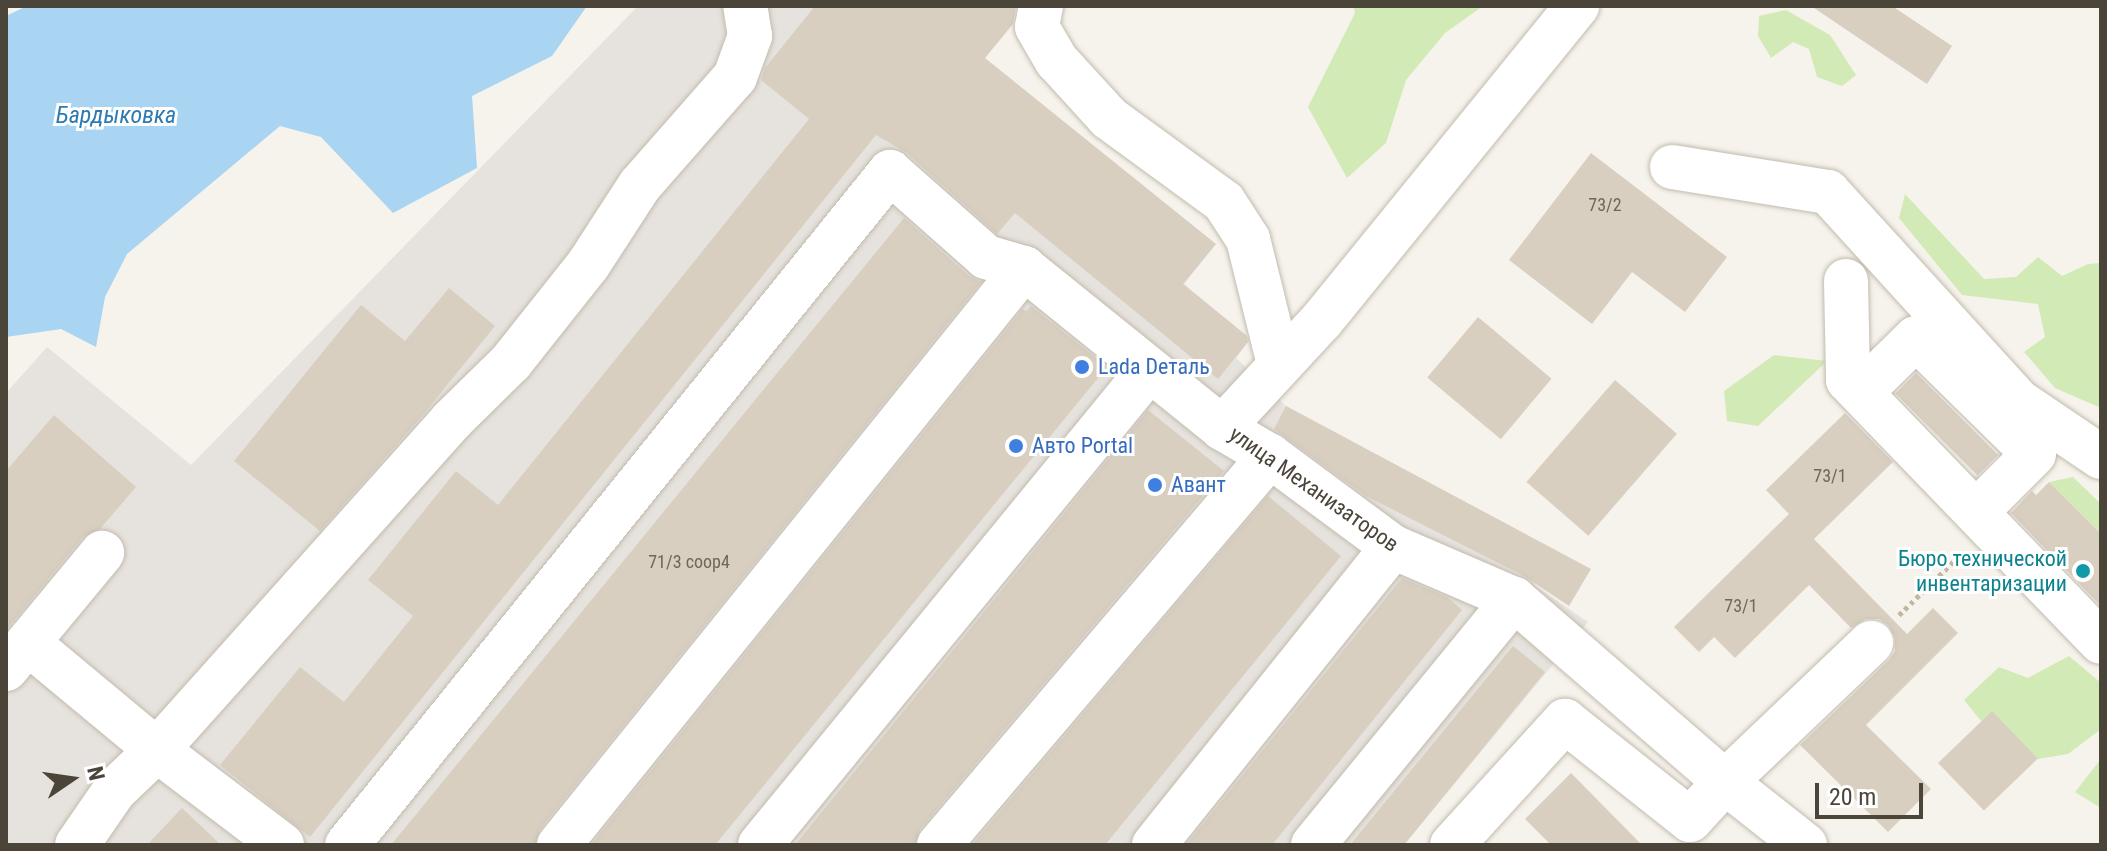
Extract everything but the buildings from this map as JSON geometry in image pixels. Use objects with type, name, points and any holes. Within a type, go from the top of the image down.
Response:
[{"type":"lane","points":[[77,845],[115,790],[157,750],[451,421],[511,362],[588,265],[640,185],[735,77],[750,36],[745,6]]},
{"type":"lane","points":[[1041,6],[1037,27],[1057,61],[1109,118],[1224,202],[1248,239],[1279,364]]},
{"type":"lane","name":"улица Механизаторов","points":[[1577,6],[1322,320],[1222,428],[1270,456],[1393,547],[1514,599],[1725,782],[1805,845]]},
{"type":"lane","points":[[1672,167],[1828,192],[2018,401],[2101,457]]},
{"type":"lane","points":[[347,845],[890,172],[986,257],[1024,268],[1222,428]]},
{"type":"lane","points":[[559,845],[1024,268]]},
{"type":"lane","points":[[1846,281],[1848,380],[2101,642]]},
{"type":"lane","points":[[1861,392],[1916,338],[2034,454],[1982,519]]},
{"type":"lane","points":[[760,845],[1149,370]]},
{"type":"lane","points":[[939,845],[1270,456]]},
{"type":"lane","points":[[1154,845],[1393,547]]},
{"type":"lane","points":[[102,553],[17,656],[157,750],[245,813],[282,845]]},
{"type":"lane","points":[[1313,845],[1514,599]]},
{"type":"lane","points":[[1452,845],[1565,721],[1690,820],[1725,782],[1871,643]]},
{"type":"path","points":[[1871,643],[1982,519]]},
{"type":"shaded area","points":[[638,6],[840,6],[1216,244],[1184,284],[1250,339],[1236,358],[1286,406],[1555,550],[1534,585],[1588,622],[1404,845],[6,845],[6,393],[47,347],[191,465]]},
{"type":"green space","points":[[1353,6],[1483,6],[1445,33],[1406,80],[1386,143],[1347,178],[1308,107],[1355,13]]},
{"type":"green space","points":[[1786,10],[1830,35],[1856,75],[1842,86],[1817,77],[1809,49],[1793,42],[1771,58],[1758,36],[1759,16]]},
{"type":"green space","points":[[1905,194],[1984,279],[2016,277],[2038,257],[2062,276],[2088,264],[2101,263],[2101,408],[2055,388],[2024,352],[2045,337],[2038,304],[1962,295],[1899,218]]},
{"type":"green space","points":[[1774,355],[1827,361],[1758,426],[1727,421],[1724,391]]},
{"type":"green space","points":[[2073,477],[2101,504],[2101,534],[2049,482]]},
{"type":"green space","points":[[2069,656],[2101,683],[2101,729],[2068,754],[2038,759],[1992,712],[1981,721],[1964,700],[1999,667],[2028,678]]},
{"type":"green space","points":[[2101,759],[2101,808],[2075,792]]},
{"type":"water","name":"Бардыковка","points":[[27,6],[587,6],[552,56],[472,96],[477,168],[393,213],[321,137],[280,126],[127,254],[105,297],[96,347],[61,329],[6,337],[6,16]]},
{"type":"place","name":"Lada Dеталь","points":[[1082,367]]},
{"type":"place","name":"Авто Portal","points":[[1016,446]]},
{"type":"place","name":"Авант","points":[[1155,485]]},
{"type":"place","name":"Бюро технической инвентаризации","points":[[2083,571]]}]
